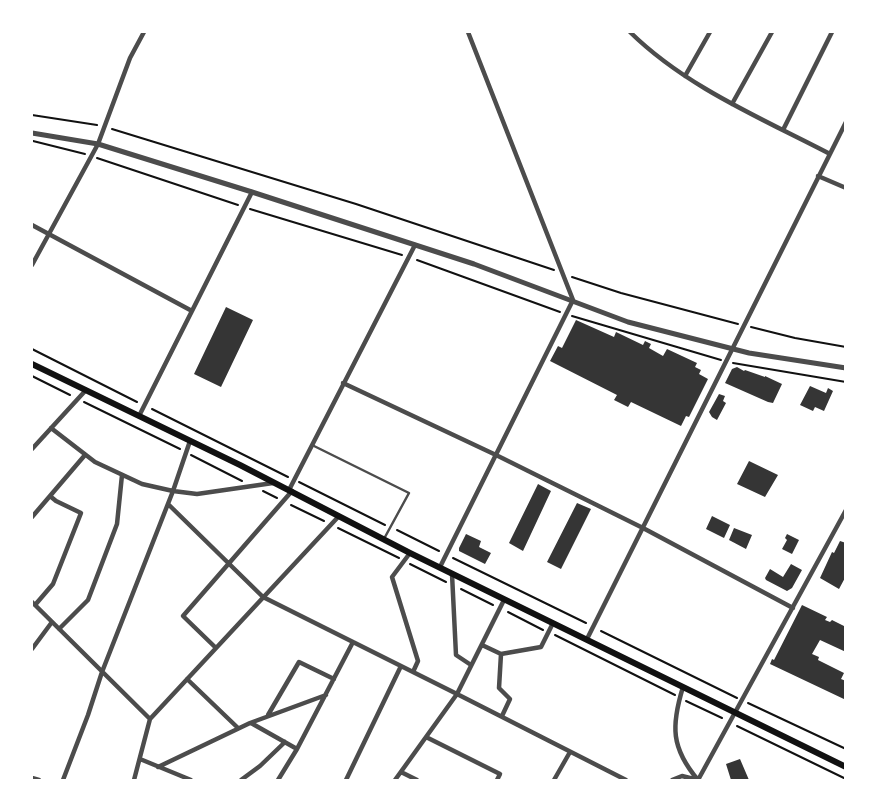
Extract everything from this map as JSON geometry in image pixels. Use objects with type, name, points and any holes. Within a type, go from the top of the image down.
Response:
[{"type":"main road","points":[[32,364],[845,766]]},
{"type":"street","points":[[32,265],[98,144],[130,58],[144,32]]},
{"type":"street","points":[[440,567],[573,300],[468,32]]},
{"type":"street","points":[[630,32],[646,48],[711,93],[830,153]]},
{"type":"street","points":[[685,75],[710,32]]},
{"type":"street","points":[[732,104],[772,32]]},
{"type":"street","points":[[783,130],[832,32]]},
{"type":"street","points":[[587,639],[845,122]]},
{"type":"street","points":[[32,133],[98,144],[252,192],[474,264],[628,322],[732,349],[845,368]]},
{"type":"street","points":[[818,176],[845,188]]},
{"type":"street","points":[[139,416],[252,192]]},
{"type":"street","points":[[32,225],[192,311]]},
{"type":"street","points":[[216,648],[183,615],[284,501],[415,244]]},
{"type":"street","points":[[344,383],[643,528],[793,608]]},
{"type":"street","points":[[32,449],[86,390]]},
{"type":"street","points":[[51,428],[94,462],[142,484],[197,494],[274,482]]},
{"type":"street","points":[[63,780],[190,441]]},
{"type":"street","points":[[32,517],[85,455]]},
{"type":"street","points":[[59,629],[88,600],[117,524],[122,475]]},
{"type":"street","points":[[50,496],[81,513],[53,584],[33,603],[150,719]]},
{"type":"street","points":[[168,504],[264,597],[626,780]]},
{"type":"street","points":[[698,780],[845,510]]},
{"type":"street","points":[[134,780],[150,719],[339,516]]},
{"type":"street","points":[[410,553],[392,577],[418,662],[413,672]]},
{"type":"street","points":[[452,573],[456,655],[471,665]]},
{"type":"street","points":[[395,780],[457,694],[505,599]]},
{"type":"street","points":[[32,649],[52,622]]},
{"type":"street","points":[[482,645],[500,654],[541,647],[553,623]]},
{"type":"street","points":[[278,780],[353,642]]},
{"type":"street","points":[[500,654],[499,688],[510,699],[502,716]]},
{"type":"street","points":[[268,716],[299,662],[334,678]]},
{"type":"street","points":[[346,780],[401,666]]},
{"type":"street","points":[[187,679],[238,728]]},
{"type":"street","points":[[683,687],[675,712],[676,743],[687,766],[698,780]]},
{"type":"street","points":[[158,767],[238,728],[326,695]]},
{"type":"street","points":[[250,723],[297,749]]},
{"type":"street","points":[[426,737],[500,774],[497,780]]},
{"type":"street","points":[[241,780],[285,742]]},
{"type":"street","points":[[554,780],[570,752]]},
{"type":"street","points":[[140,759],[191,780]]},
{"type":"street","points":[[401,772],[417,780]]},
{"type":"street","points":[[672,780],[682,776],[698,780]]},
{"type":"street","points":[[32,778],[38,780]]},
{"type":"lane","points":[[312,445],[409,493],[384,540]]},
{"type":"path","points":[[32,115],[104,127],[356,204],[621,293],[743,326],[845,347]]},
{"type":"path","points":[[32,141],[91,156],[244,207],[408,257],[566,314],[706,357],[845,382]]},
{"type":"path","points":[[32,376],[845,779]]},
{"type":"path","points":[[742,700],[845,749]]},
{"type":"building","points":[[226,307],[253,320],[221,387],[194,374]]},
{"type":"building","points":[[576,320],[614,337],[616,332],[643,345],[645,341],[651,344],[649,348],[663,356],[667,349],[697,363],[695,367],[701,370],[699,374],[708,379],[689,417],[686,416],[681,426],[631,402],[628,407],[614,400],[617,395],[550,361],[558,346],[562,348]]},
{"type":"building","points":[[737,367],[782,384],[773,403],[725,383],[732,369]]},
{"type":"building","points":[[810,386],[826,393],[828,388],[833,391],[824,411],[815,407],[813,411],[800,405]]},
{"type":"building","points":[[719,394],[725,396],[723,401],[726,403],[717,420],[709,412]]},
{"type":"building","points":[[749,461],[778,475],[765,497],[737,484]]},
{"type":"building","points":[[538,484],[551,491],[523,551],[509,543]]},
{"type":"building","points":[[577,503],[591,509],[561,569],[547,562]]},
{"type":"building","points":[[712,516],[730,525],[724,538],[706,529]]},
{"type":"building","points":[[734,528],[752,535],[746,549],[729,540]]},
{"type":"building","points":[[466,534],[481,541],[479,547],[491,553],[485,564],[459,551]]},
{"type":"building","points":[[787,534],[799,540],[792,554],[782,549]]},
{"type":"building","points":[[840,541],[846,543],[846,576],[839,589],[820,578]]},
{"type":"building","points":[[791,564],[802,570],[792,588],[787,591],[766,580],[770,569],[783,577]]},
{"type":"building","points":[[802,605],[827,617],[825,620],[832,620],[846,627],[846,652],[820,640],[812,654],[844,673],[841,679],[846,681],[846,700],[770,664]]},
{"type":"building","points":[[740,759],[749,780],[731,780],[726,764]]}]
